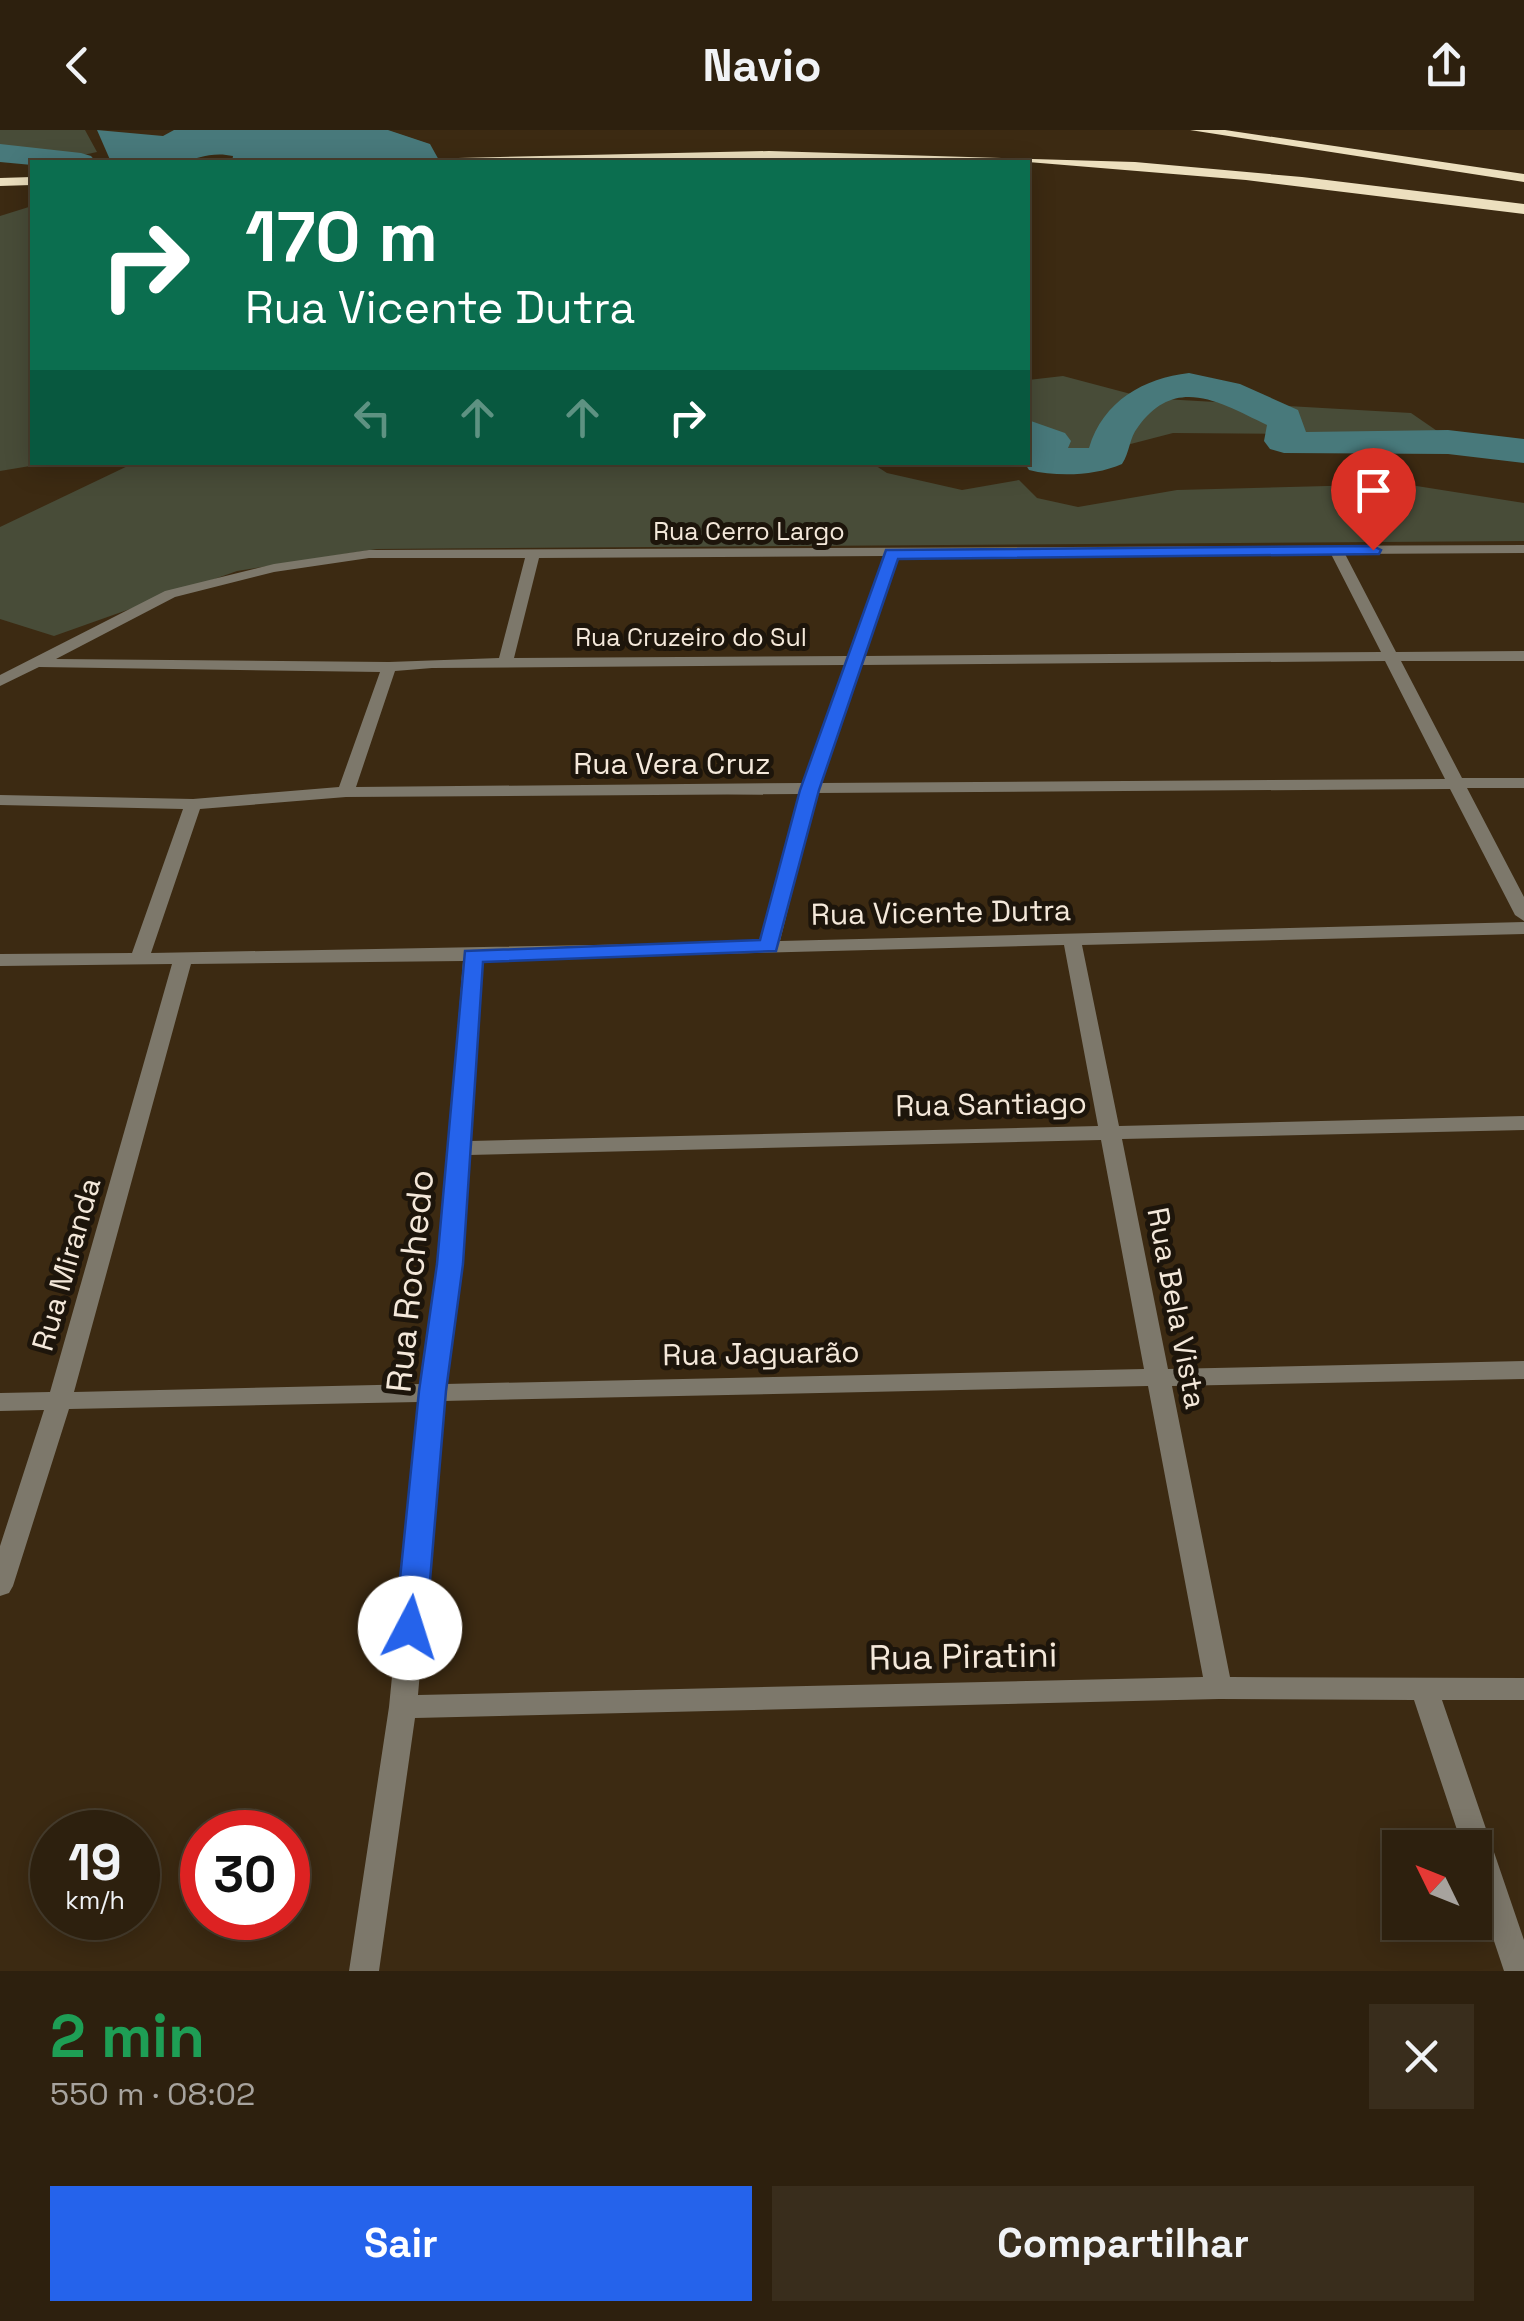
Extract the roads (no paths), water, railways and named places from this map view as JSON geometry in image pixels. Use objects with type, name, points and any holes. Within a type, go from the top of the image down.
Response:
[{"type":"highway","points":[[1197,130],[1524,178]]},
{"type":"highway","points":[[543,160],[782,155],[971,160]]},
{"type":"highway","points":[[1030,162],[1379,190],[1524,209]]},
{"type":"highway","points":[[0,182],[30,180]]},
{"type":"street","points":[[1336,550],[1524,915]]},
{"type":"street","name":"Rua Cerro Largo","points":[[0,681],[153,602],[230,577],[369,554],[1524,550]]},
{"type":"street","points":[[505,663],[533,552]]},
{"type":"street","points":[[769,946],[809,790],[892,554]]},
{"type":"street","name":"Rua Cruzeiro do Sul","points":[[38,663],[388,667],[1524,656]]},
{"type":"street","points":[[346,792],[388,667]]},
{"type":"street","name":"Rua Vera Cruz","points":[[0,800],[193,804],[346,792],[1524,783]]},
{"type":"street","points":[[140,958],[193,804]]},
{"type":"street","name":"Rua Vicente Dutra","points":[[0,960],[472,956],[1524,928]]},
{"type":"street","name":"Rua Bela Vista","points":[[1072,940],[1219,1688]]},
{"type":"street","name":"Rua Rochedo","points":[[364,1971],[403,1707],[432,1391],[450,1264],[472,956]]},
{"type":"street","name":"Rua Miranda","points":[[0,1586],[59,1402],[184,957]]},
{"type":"street","name":"Rua Santiago","points":[[460,1148],[1524,1123]]},
{"type":"street","name":"Rua Jaguarão","points":[[0,1402],[1524,1370]]},
{"type":"street","name":"Rua Piratini","points":[[403,1707],[1219,1688],[1524,1689]]},
{"type":"street","points":[[1425,1691],[1518,1971]]},
{"type":"water","points":[[97,130],[163,136],[174,130],[388,130],[430,144],[439,160],[232,160],[233,156],[218,154],[186,160],[110,160]]},
{"type":"waterway","points":[[0,153],[63,160]]},
{"type":"waterway","points":[[1030,433],[1051,441],[1043,461],[1097,460],[1108,455],[1116,429],[1134,408],[1171,386],[1189,384],[1226,392],[1284,418],[1284,441],[1448,442],[1524,451]]}]
